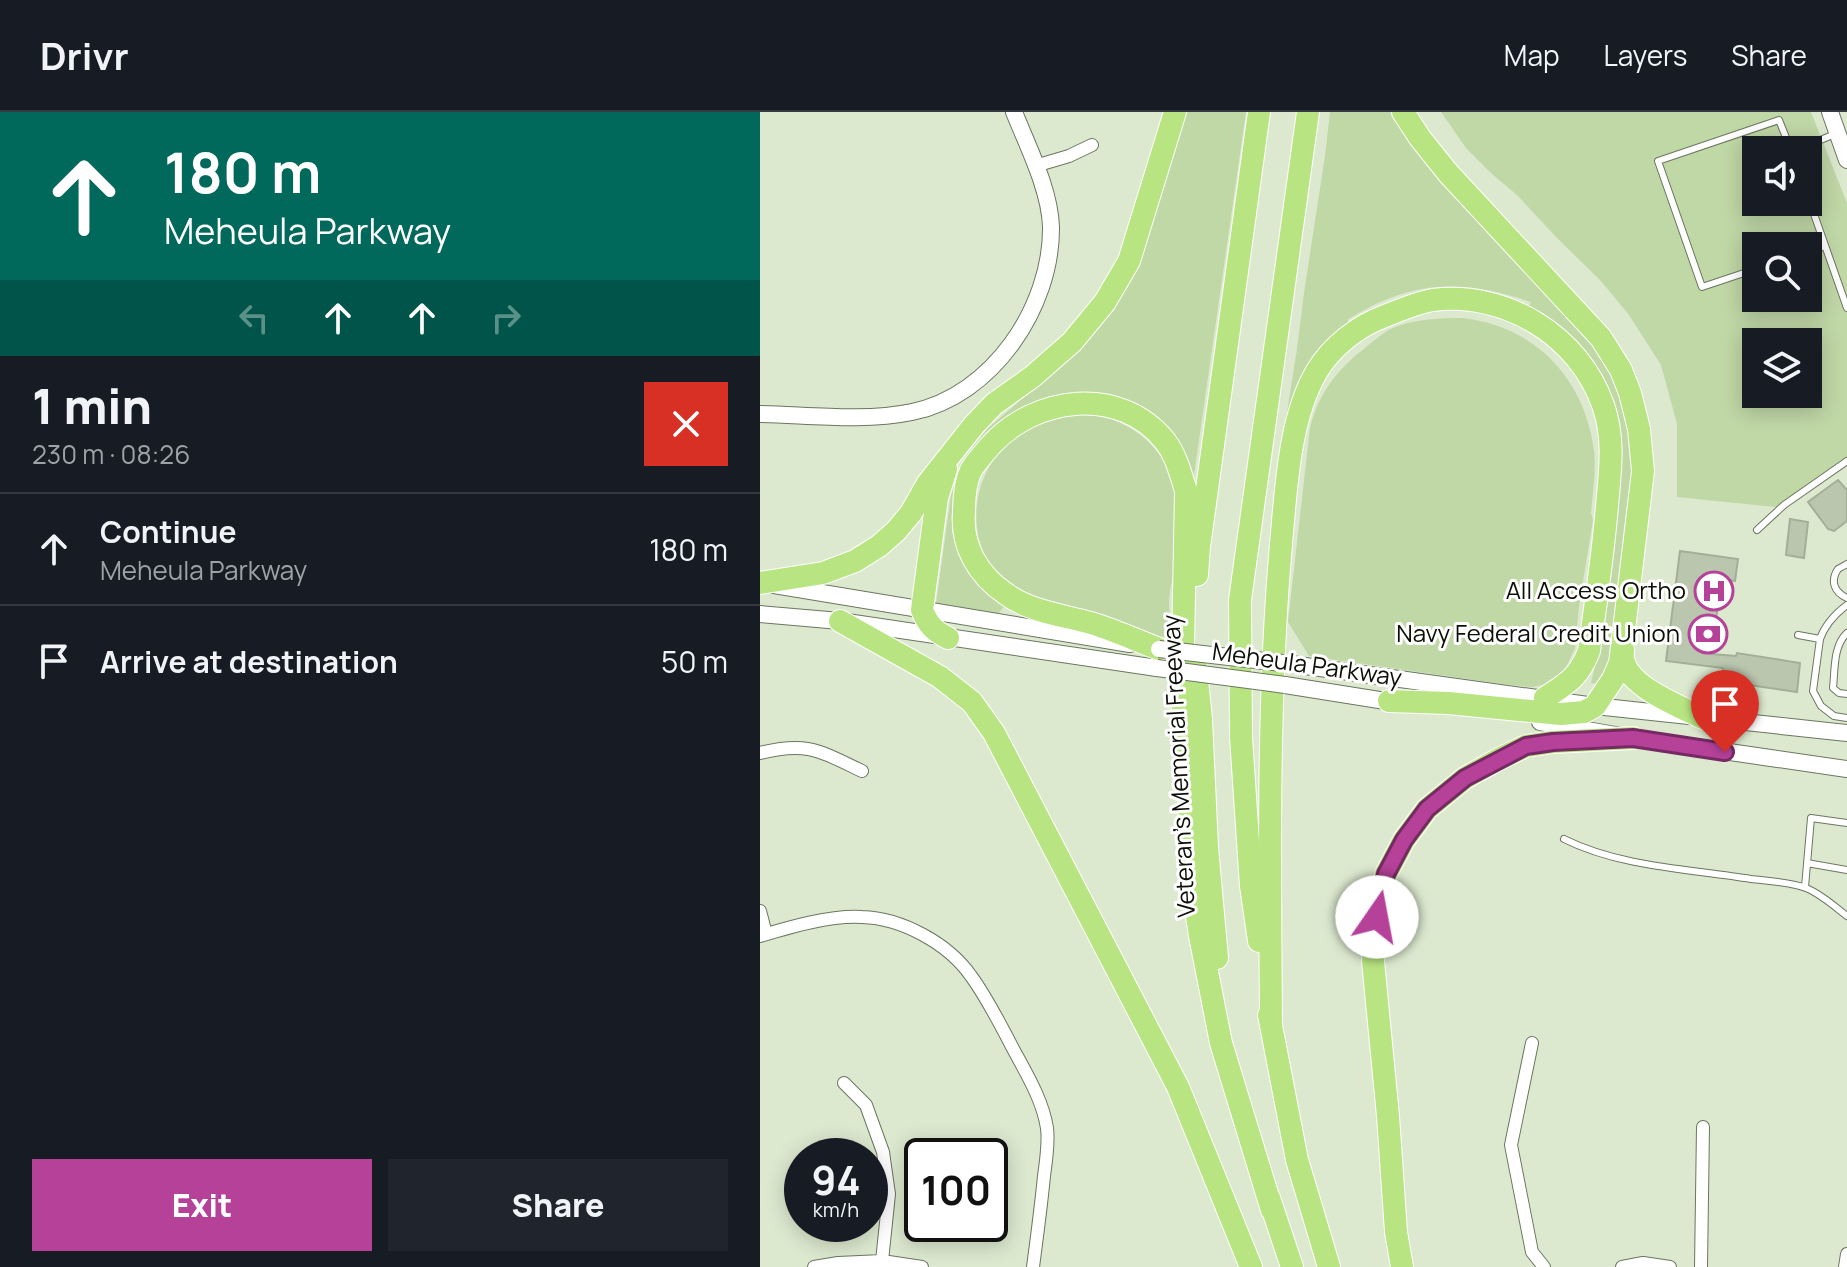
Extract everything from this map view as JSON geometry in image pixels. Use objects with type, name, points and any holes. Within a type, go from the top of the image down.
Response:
[{"type":"highway","points":[[760,583],[823,573],[855,561],[879,546],[911,513],[928,483],[994,404],[1032,377],[1072,342],[1105,302],[1129,261],[1175,112]]},
{"type":"highway","name":"Veteran's Memorial Freeway","points":[[1259,112],[1199,547],[1193,636],[1216,950],[1229,1028],[1272,1210],[1292,1267]]},
{"type":"highway","points":[[1308,112],[1240,600],[1241,737],[1251,886],[1271,1026],[1297,1160],[1329,1267]]},
{"type":"highway","points":[[1389,701],[1448,703],[1561,714],[1584,712],[1595,706],[1620,663],[1643,471],[1639,429],[1630,393],[1621,370],[1601,338],[1448,173],[1403,112]]},
{"type":"highway","points":[[1271,1026],[1270,834],[1275,624],[1285,495],[1297,423],[1318,369],[1342,342],[1370,322],[1408,306],[1432,300],[1468,301],[1504,307],[1529,318],[1557,336],[1594,383],[1604,407],[1612,453],[1605,535],[1589,651],[1583,668],[1545,698]]},
{"type":"highway","points":[[1158,658],[1093,624],[1027,607],[1004,593],[981,572],[968,548],[963,524],[971,470],[1002,433],[1020,420],[1068,404],[1101,403],[1124,410],[1148,423],[1167,443],[1180,471],[1186,491],[1182,699],[1188,757],[1191,876],[1221,1043],[1272,1210]]},
{"type":"highway","points":[[948,638],[935,632],[922,610],[937,498],[946,467],[959,443]]},
{"type":"highway","points":[[840,621],[940,677],[972,702],[994,733],[1178,1087],[1251,1267]]},
{"type":"highway","points":[[1623,644],[1624,664],[1637,681],[1652,693],[1703,718]]},
{"type":"highway","points":[[1402,1267],[1396,1232],[1373,961],[1377,917],[1386,874],[1404,840],[1427,809],[1465,778],[1497,760],[1526,746],[1633,738]]},
{"type":"main road","points":[[760,414],[890,416],[914,412],[934,406],[964,389],[991,368],[1029,318],[1043,283],[1051,226],[1047,202],[1014,112]]},
{"type":"main road","points":[[1830,112],[1842,131],[1847,160]]},
{"type":"main road","name":"Meheula Parkway","points":[[760,583],[922,610],[1285,685],[1847,769]]},
{"type":"main road","name":"Meheula Parkway","points":[[760,614],[840,621],[948,638],[1158,658],[1291,664],[1595,706],[1847,733]]},
{"type":"street","points":[[1035,166],[1092,145]]},
{"type":"street","points":[[760,753],[802,747],[820,751],[862,771]]},
{"type":"street","points":[[760,911],[763,935],[817,921],[861,916],[888,921],[910,928],[932,941],[954,956],[970,974],[1042,1105],[1048,1130],[1033,1267]]},
{"type":"street","points":[[1532,1043],[1511,1145],[1532,1252],[1544,1267]]},
{"type":"street","points":[[844,1083],[866,1105],[883,1152],[889,1194],[882,1261]]},
{"type":"street","points":[[1701,1267],[1703,1127]]},
{"type":"street","points":[[1845,1267],[1847,1254]]},
{"type":"street","points":[[814,1267],[882,1261],[922,1267]]},
{"type":"street","points":[[1622,1267],[1643,1263],[1670,1267]]},
{"type":"lane","points":[[1742,274],[1702,287],[1658,161],[1779,120],[1787,136]]},
{"type":"lane","points":[[1822,139],[1842,131]]},
{"type":"lane","points":[[1815,216],[1847,308]]},
{"type":"lane","points":[[1757,530],[1784,505],[1847,461]]},
{"type":"lane","points":[[1847,564],[1838,569],[1833,580],[1837,591],[1847,598]]},
{"type":"lane","points":[[1847,605],[1829,622],[1820,639],[1813,691],[1821,706],[1834,716],[1847,718]]},
{"type":"lane","points":[[1847,633],[1838,645],[1833,688],[1847,694]]},
{"type":"lane","points":[[1798,635],[1820,639]]},
{"type":"lane","points":[[1805,887],[1811,818],[1847,823]]},
{"type":"lane","points":[[1564,839],[1584,849],[1610,856],[1805,887],[1847,916]]},
{"type":"lane","points":[[1807,863],[1847,870]]},
{"type":"green space","points":[[1181,112],[1246,112],[1192,489],[1187,471],[1102,395],[1062,395],[1029,405],[954,501],[1006,604],[998,614],[936,604],[951,495],[966,456],[988,428],[1085,343],[1113,306]]},
{"type":"green space","points":[[1330,112],[1390,112],[1432,171],[1544,292],[1574,318],[1617,379],[1636,453],[1614,659],[1603,685],[1591,683],[1600,646],[1621,467],[1575,343],[1553,322],[1529,307],[1531,302],[1482,289],[1437,287],[1415,290],[1370,307],[1347,320],[1352,323],[1340,332],[1284,431]]},
{"type":"green space","points":[[1441,112],[1811,112],[1820,136],[1742,136],[1742,216],[1822,216],[1822,140],[1847,203],[1847,463],[1784,508],[1677,497],[1677,424],[1661,365],[1629,315],[1601,281],[1517,195],[1466,148]]},
{"type":"green space","points":[[1461,318],[1511,331],[1533,344],[1552,360],[1567,379],[1580,400],[1589,425],[1595,459],[1593,520],[1575,648],[1563,672],[1542,685],[1502,684],[1309,656],[1288,622],[1310,428],[1324,392],[1347,364],[1389,330],[1421,320]]},
{"type":"green space","points":[[1085,413],[1103,417],[1134,431],[1158,453],[1167,467],[1177,502],[1178,520],[1174,577],[1169,599],[1171,639],[1060,612],[1028,601],[1004,586],[983,553],[976,515],[978,496],[993,460],[1028,427]]},
{"type":"building","points":[[1838,480],[1847,490],[1847,521],[1834,531],[1828,529],[1808,502]]},
{"type":"building","points":[[1790,519],[1808,522],[1804,558],[1786,555]]},
{"type":"building","points":[[1680,551],[1738,559],[1735,581],[1721,579],[1712,654],[1736,656],[1737,653],[1800,663],[1797,692],[1721,681],[1723,668],[1666,661]]},
{"type":"place","name":"All Access Ortho","points":[[1714,591]]},
{"type":"place","name":"Navy Federal Credit Union","points":[[1708,634]]},
{"type":"route","points":[[1377,917],[1386,874],[1404,840],[1427,809],[1465,778],[1526,746],[1633,738],[1725,752]]}]
